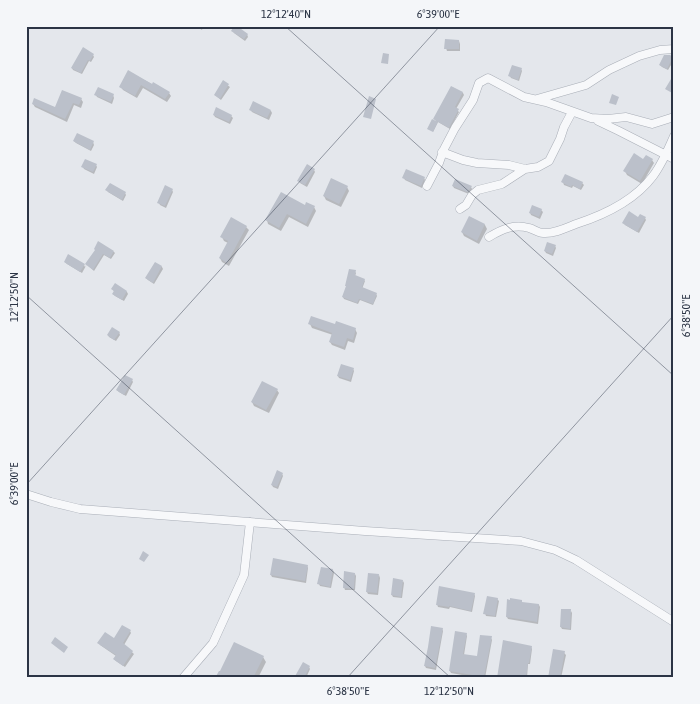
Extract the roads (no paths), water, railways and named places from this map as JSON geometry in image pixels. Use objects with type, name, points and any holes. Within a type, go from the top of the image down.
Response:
[{"type":"street","points":[[535,99],[586,85],[609,70],[639,56],[660,50],[674,49]]},
{"type":"street","points":[[427,186],[454,128],[473,100],[479,84],[488,78],[524,96],[592,118],[674,159]]},
{"type":"street","points":[[442,152],[477,163],[509,165],[525,169],[538,167],[549,161],[572,112]]},
{"type":"street","points":[[592,118],[626,117],[652,124],[674,117]]},
{"type":"street","points":[[489,237],[516,226],[530,228],[543,234],[555,232],[600,215],[643,188],[666,155],[674,136]]},
{"type":"street","points":[[460,209],[466,205],[472,195],[478,190],[502,184],[525,169]]},
{"type":"street","points":[[26,494],[80,509],[521,541],[555,550],[576,560],[674,622]]},
{"type":"street","points":[[183,678],[213,643],[244,575],[250,522]]}]
